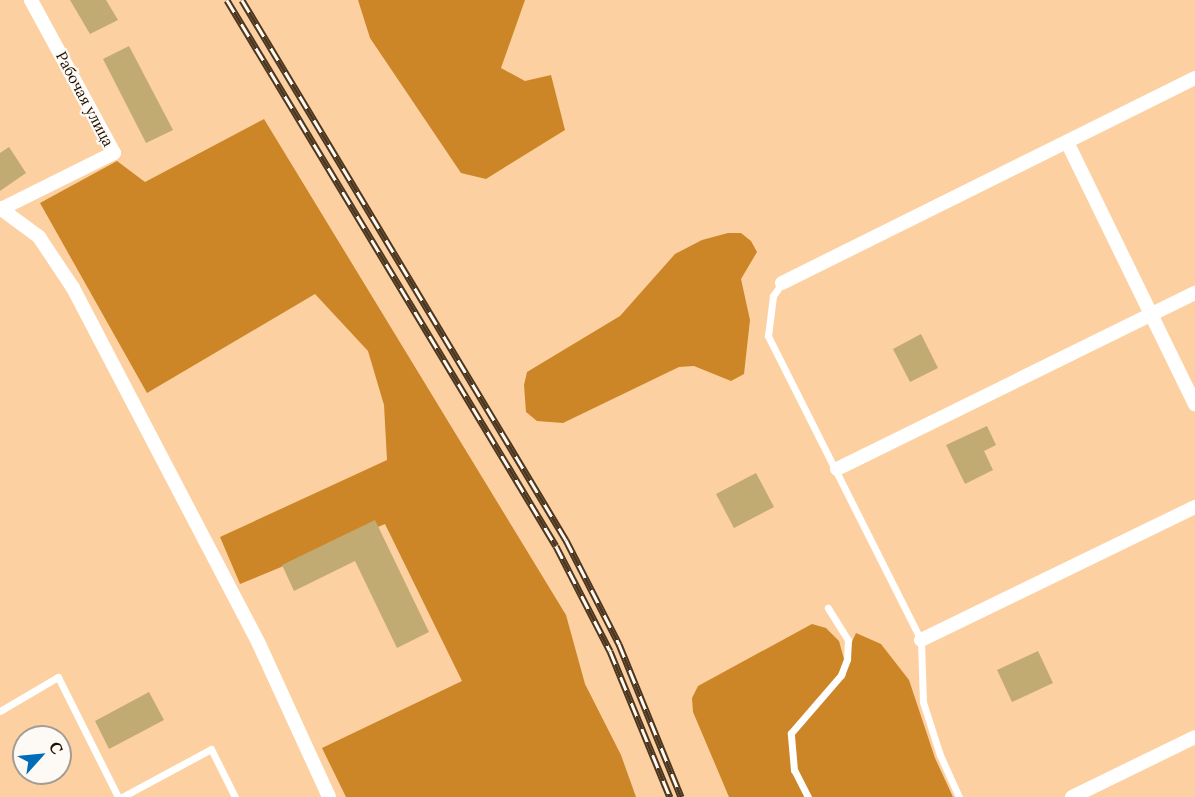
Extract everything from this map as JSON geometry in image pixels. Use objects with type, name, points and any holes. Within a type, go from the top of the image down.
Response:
[{"type":"street","name":"Рабочая улица","points":[[2,208],[114,153],[31,0]]},
{"type":"street","points":[[782,283],[1195,78]]},
{"type":"street","points":[[1067,142],[1195,404]]},
{"type":"street","points":[[2,208],[39,237],[73,288],[258,644],[329,797]]},
{"type":"street","points":[[837,469],[1195,293]]},
{"type":"street","points":[[921,640],[1195,507]]},
{"type":"street","points":[[1072,797],[1195,737]]},
{"type":"lane","points":[[782,283],[772,296],[768,336],[837,469],[921,640],[919,676],[923,702],[940,755],[959,797]]},
{"type":"lane","points":[[808,797],[794,770],[791,733],[841,675],[847,659],[848,640],[828,608]]},
{"type":"lane","points":[[0,711],[58,677],[120,797],[211,749],[235,797]]},
{"type":"shaded area","points":[[358,0],[525,0],[501,68],[525,81],[551,75],[565,130],[486,179],[461,173],[370,38]]},
{"type":"shaded area","points":[[264,119],[566,615],[585,684],[621,755],[636,797],[346,797],[322,748],[462,681],[385,524],[240,584],[220,537],[387,460],[384,405],[368,351],[315,294],[147,393],[40,203],[117,161],[145,182]]},
{"type":"shaded area","points":[[728,233],[741,233],[751,241],[757,252],[741,279],[750,320],[744,374],[731,381],[694,366],[679,367],[563,423],[537,421],[526,412],[524,385],[527,372],[620,316],[675,254],[702,240]]},
{"type":"shaded area","points":[[812,624],[826,628],[839,641],[844,659],[856,633],[881,644],[909,680],[935,758],[953,797],[729,797],[693,712],[692,698],[698,686]]},
{"type":"building","points":[[70,0],[106,0],[118,20],[90,34]]},
{"type":"building","points":[[129,46],[173,130],[146,143],[103,59]]},
{"type":"building","points":[[9,147],[26,173],[0,191],[0,153]]},
{"type":"building","points":[[921,334],[938,368],[910,382],[893,349]]},
{"type":"building","points":[[987,426],[996,445],[984,451],[993,470],[965,484],[946,445]]},
{"type":"building","points":[[756,473],[774,507],[734,528],[716,494]]},
{"type":"building","points":[[375,520],[429,632],[397,648],[355,561],[294,591],[282,565]]},
{"type":"building","points":[[1038,651],[1053,683],[1012,702],[997,670]]},
{"type":"building","points":[[149,692],[164,720],[109,749],[95,721]]},
{"type":"railway","points":[[227,0],[556,546],[610,651],[670,797]]},
{"type":"railway","points":[[242,0],[566,540],[619,644],[681,797]]}]
